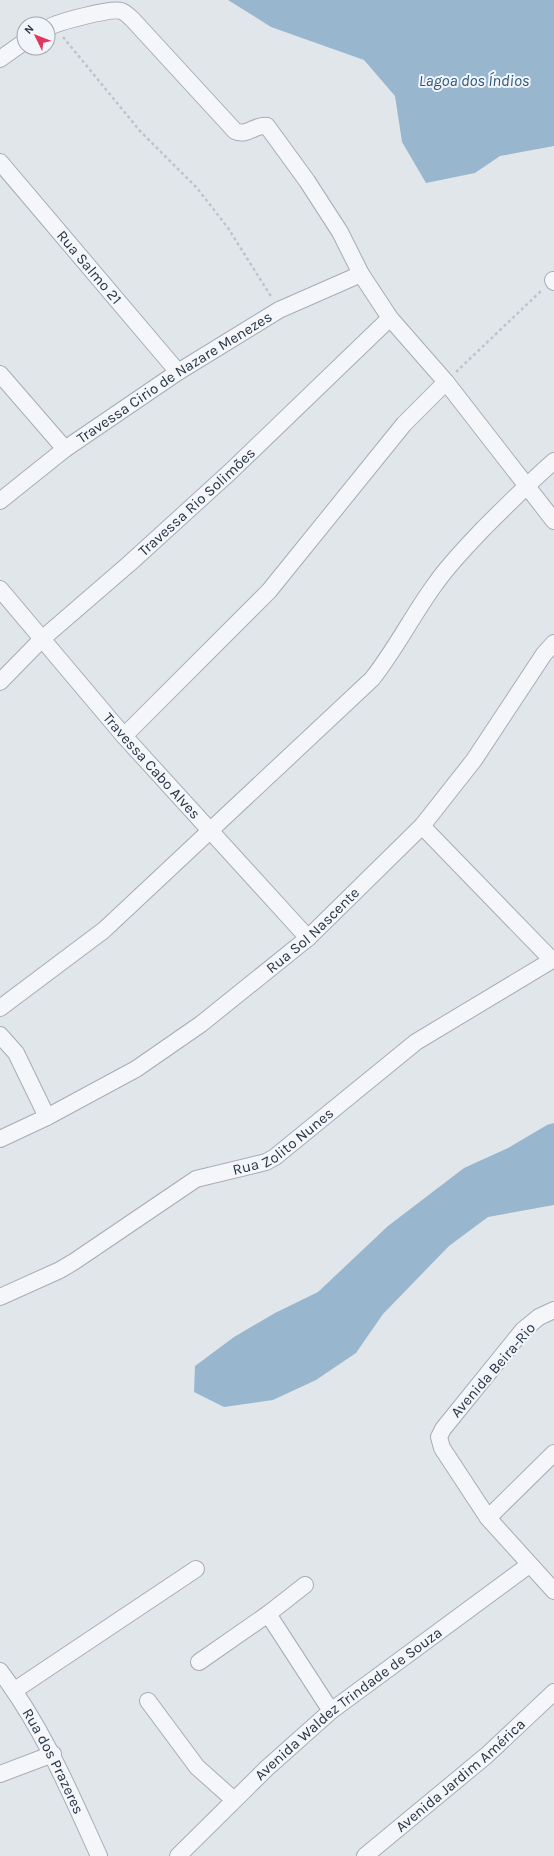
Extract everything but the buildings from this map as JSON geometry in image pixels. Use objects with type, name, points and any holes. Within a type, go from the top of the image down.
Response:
[{"type":"street","points":[[56,25],[106,12],[121,10],[133,20],[235,131],[244,133],[261,125],[267,126],[340,232],[361,274],[390,318],[446,382],[554,521]]},
{"type":"street","points":[[0,58],[16,47]]},
{"type":"street","name":"Rua Salmo 21","points":[[0,162],[178,372]]},
{"type":"street","name":"Travessa Cirio de Nazare Menezes","points":[[0,501],[65,449],[178,372],[279,310],[361,274]]},
{"type":"street","name":"Travessa Rio Solimões","points":[[0,682],[42,639],[130,563],[230,472],[390,318]]},
{"type":"street","points":[[0,374],[65,449]]},
{"type":"street","points":[[124,736],[269,591],[394,436],[446,382]]},
{"type":"street","points":[[0,1008],[104,930],[372,679],[385,663],[436,581],[458,555],[526,485],[554,460]]},
{"type":"street","name":"Travessa Cabo Alves","points":[[0,589],[124,736],[308,938]]},
{"type":"street","name":"Rua Sol Nascente","points":[[0,1139],[47,1117],[136,1069],[202,1024],[308,938],[422,826],[474,760],[544,654],[554,643]]},
{"type":"street","points":[[422,826],[553,960]]},
{"type":"street","name":"Rua Zolito Nunes","points":[[0,1297],[60,1270],[75,1261],[196,1179],[266,1162],[275,1157],[416,1042],[553,960]]},
{"type":"street","points":[[0,1035],[16,1053],[47,1117]]},
{"type":"street","name":"Avenida Beira-Rio","points":[[488,1518],[442,1448],[439,1437],[443,1429],[523,1330],[539,1317],[554,1310]]},
{"type":"street","points":[[554,1453],[488,1518],[529,1565],[554,1590]]},
{"type":"street","name":"Avenida Waldez Trindade de Souza","points":[[178,1856],[282,1754],[331,1711],[529,1565]]},
{"type":"street","points":[[14,1690],[196,1569]]},
{"type":"street","points":[[199,1662],[268,1614],[305,1585]]},
{"type":"street","points":[[268,1614],[331,1711]]},
{"type":"street","name":"Rua dos Prazeres","points":[[0,1671],[14,1690],[53,1754],[99,1856]]},
{"type":"street","name":"Avenida Jardim América","points":[[365,1856],[487,1755],[554,1692]]},
{"type":"street","points":[[148,1701],[196,1767],[234,1800]]},
{"type":"street","points":[[0,1774],[53,1754]]},
{"type":"path","points":[[56,32],[140,131],[197,188],[228,228],[279,310]]},
{"type":"path","points":[[446,382],[553,281]]},
{"type":"water","name":"Lagoa dos Índios","points":[[228,0],[554,0],[554,146],[500,156],[475,173],[426,183],[402,142],[395,96],[364,60],[271,27]]},
{"type":"water","points":[[554,1123],[554,1205],[488,1217],[449,1246],[383,1314],[356,1353],[316,1380],[273,1400],[224,1407],[194,1392],[195,1366],[234,1337],[275,1313],[318,1292],[388,1226],[464,1168],[508,1148],[547,1125]]}]
